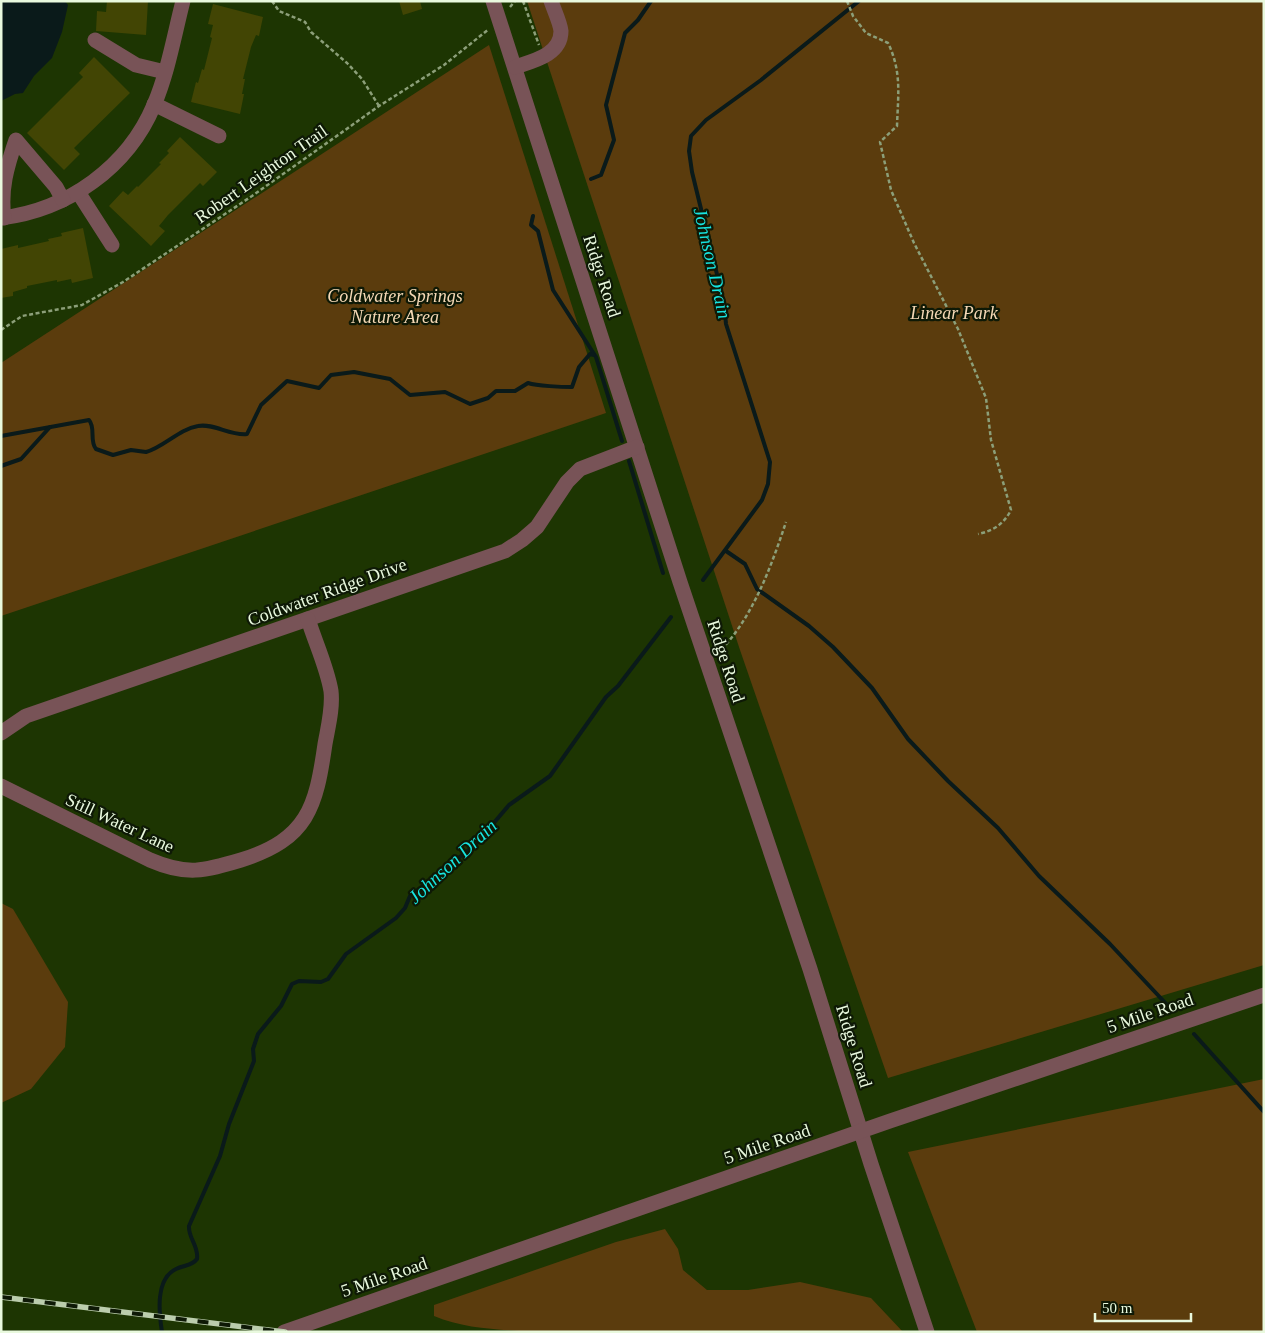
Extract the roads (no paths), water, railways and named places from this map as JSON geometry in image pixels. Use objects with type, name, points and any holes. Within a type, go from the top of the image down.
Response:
[{"type":"street","points":[[63,200],[56,187],[16,140],[5,173],[2,218],[34,211],[63,200],[78,192],[117,161],[138,134],[154,104],[165,72],[183,1]]},
{"type":"street","name":"Ridge Road","points":[[494,1],[707,663],[810,969],[927,1332]]},
{"type":"street","points":[[515,67],[552,52],[558,42],[561,30],[551,1]]},
{"type":"street","points":[[95,40],[136,64],[165,72]]},
{"type":"street","points":[[154,104],[219,136]]},
{"type":"street","points":[[78,192],[112,245]]},
{"type":"street","name":"Coldwater Ridge Drive","points":[[1,734],[26,716],[504,551],[522,540],[537,527],[567,482],[580,469],[637,447]]},
{"type":"street","name":"Still Water Lane","points":[[1,786],[145,858],[171,868],[190,872],[209,870],[266,852],[302,823],[315,800],[320,782],[331,708],[331,692],[308,619]]},
{"type":"street","name":"5 Mile Road","points":[[284,1332],[1264,995]]},
{"type":"waterway","points":[[591,179],[601,175],[614,140],[606,105],[625,33],[638,20],[651,1]]},
{"type":"waterway","name":"Johnson Drain","points":[[703,580],[762,500],[768,484],[770,462],[726,324],[724,303],[692,172],[689,151],[691,136],[706,120],[761,80],[859,1]]},
{"type":"waterway","points":[[533,216],[531,225],[538,231],[553,290],[596,357],[622,441]]},
{"type":"waterway","points":[[1,436],[89,420],[96,449],[113,455],[131,450],[146,452],[153,450],[184,431],[198,426],[210,426],[234,433],[247,434],[261,405],[287,381],[319,388],[331,375],[354,372],[390,379],[410,395],[445,392],[470,404],[488,398],[496,391],[515,391],[528,383],[543,386],[572,387],[579,367],[590,354],[594,355]]},
{"type":"waterway","points":[[1,466],[21,459],[50,427]]},
{"type":"waterway","points":[[629,461],[663,573]]},
{"type":"waterway","points":[[726,551],[745,564],[757,589],[809,626],[833,647],[872,688],[908,739],[948,781],[998,828],[1039,876],[1110,944],[1170,1008]]},
{"type":"waterway","name":"Johnson Drain","points":[[162,1332],[160,1316],[162,1288],[169,1274],[176,1269],[193,1263],[197,1259],[189,1226],[220,1156],[229,1124],[254,1061],[253,1049],[258,1034],[281,1006],[292,984],[299,981],[321,982],[328,979],[346,954],[396,918],[405,908],[410,896],[475,845],[509,805],[550,776],[606,697],[618,686],[671,617]]},
{"type":"waterway","points":[[1194,1034],[1264,1112]]},
{"type":"railway","points":[[1,1297],[285,1332]]},
{"type":"park label","name":"Coldwater Springs Nature Area","points":[[395,306]]},
{"type":"park label","name":"Linear Park","points":[[954,313]]}]
